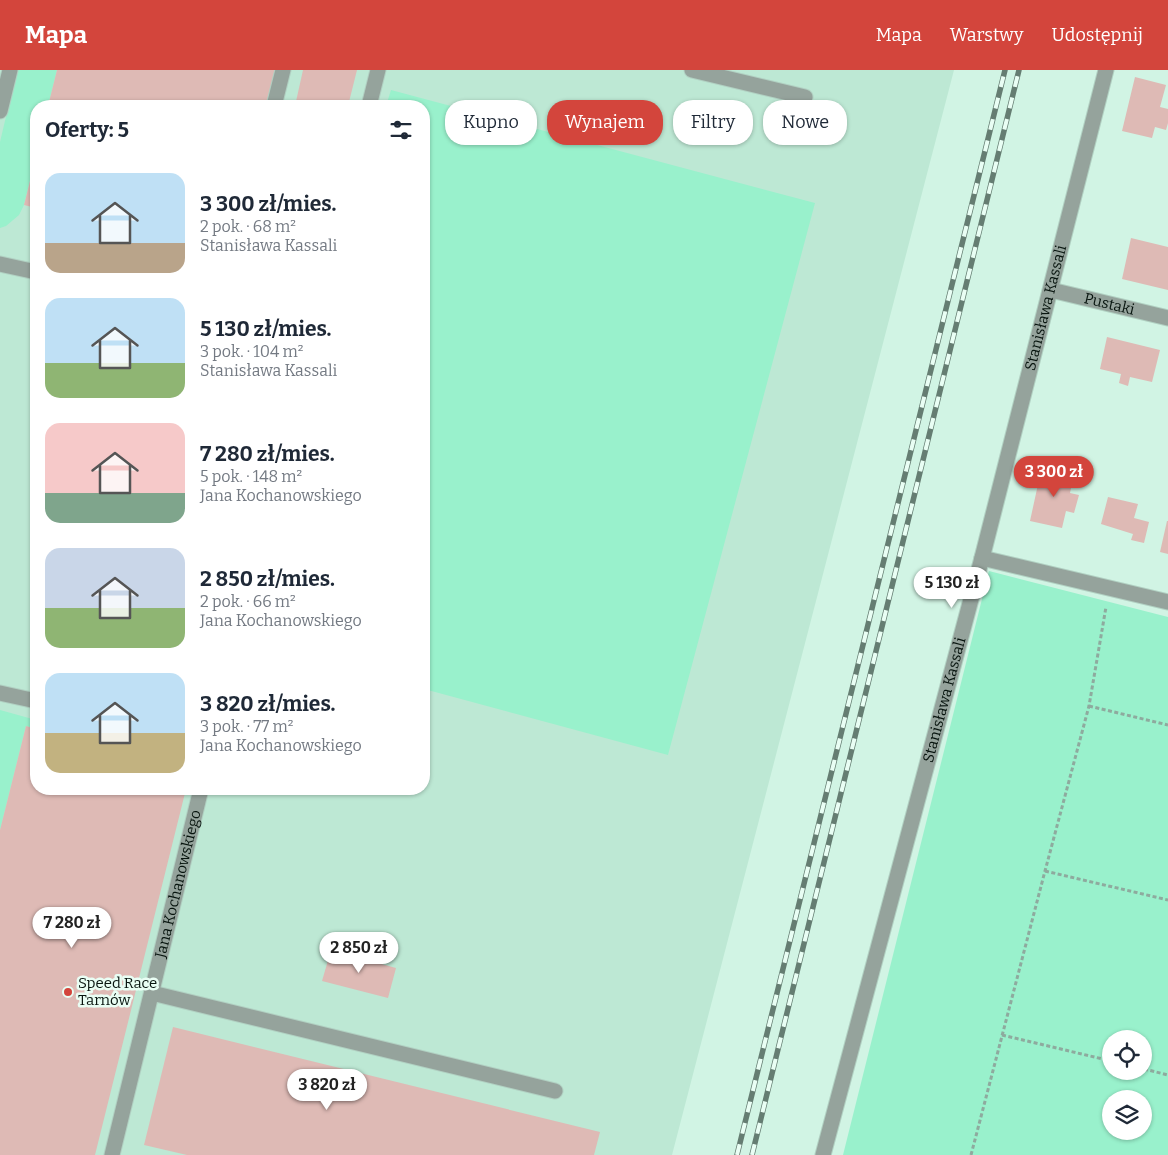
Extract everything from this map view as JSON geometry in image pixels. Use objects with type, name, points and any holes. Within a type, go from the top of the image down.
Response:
[{"type":"street","points":[[0,110],[10,70]]},
{"type":"street","points":[[276,100],[283,70]]},
{"type":"street","points":[[371,100],[378,70]]},
{"type":"street","points":[[692,70],[805,97]]},
{"type":"street","name":"Stanisława Kassali","points":[[823,1155],[982,558],[1106,70]]},
{"type":"street","points":[[0,264],[30,271]]},
{"type":"street","name":"Pustaki","points":[[1051,290],[1168,318]]},
{"type":"street","points":[[982,558],[1168,602]]},
{"type":"street","points":[[0,692],[30,700]]},
{"type":"street","name":"Jana Kochanowskiego","points":[[112,1155],[200,795]]},
{"type":"street","points":[[152,993],[555,1091]]},
{"type":"path","points":[[971,1155],[1089,706],[1109,588]]},
{"type":"path","points":[[1089,706],[1168,725]]},
{"type":"path","points":[[1045,871],[1168,900]]},
{"type":"path","points":[[1002,1035],[1102,1059]]},
{"type":"path","points":[[1152,1071],[1168,1075]]},
{"type":"shaded area","points":[[0,70],[954,70],[672,1155],[0,1155]]},
{"type":"green space","points":[[17,70],[57,70],[50,100],[30,100],[30,180],[24,205],[19,215],[6,226],[0,228],[0,142]]},
{"type":"green space","points":[[391,90],[429,100],[388,100]]},
{"type":"green space","points":[[430,100],[445,104],[445,145],[537,145],[537,129],[547,132],[547,145],[597,145],[815,203],[668,755],[430,691]]},
{"type":"green space","points":[[989,571],[1168,617],[1168,1155],[843,1155]]},
{"type":"green space","points":[[0,710],[30,718],[30,727],[26,726],[0,830]]},
{"type":"building","points":[[57,70],[277,70],[270,100],[50,100]]},
{"type":"building","points":[[303,70],[357,70],[350,100],[296,100]]},
{"type":"building","points":[[1135,77],[1166,85],[1160,107],[1168,109],[1168,123],[1166,130],[1155,127],[1152,138],[1122,131]]},
{"type":"building","points":[[30,181],[30,206],[24,205]]},
{"type":"building","points":[[1131,238],[1168,247],[1168,290],[1122,279]]},
{"type":"building","points":[[1107,337],[1160,350],[1152,382],[1130,377],[1128,386],[1119,383],[1121,374],[1100,369]]},
{"type":"building","points":[[1042,466],[1074,474],[1070,493],[1079,495],[1074,513],[1066,511],[1062,528],[1030,521]]},
{"type":"building","points":[[1108,497],[1138,504],[1134,518],[1149,522],[1144,543],[1131,540],[1133,534],[1101,524]]},
{"type":"building","points":[[1168,521],[1168,554],[1160,552]]},
{"type":"building","name":"Speed Race Tarnów","points":[[26,726],[30,727],[30,795],[185,795],[95,1155],[0,1155],[0,830]]},
{"type":"building","points":[[331,950],[396,968],[388,998],[322,981]]},
{"type":"building","points":[[173,1027],[600,1132],[594,1155],[187,1155],[144,1145]]},
{"type":"railway","points":[[737,1155],[1005,70]]},
{"type":"railway","points":[[752,1155],[1019,70]]},
{"type":"place","name":"Speed Race Tarnów","points":[[68,992]]}]
